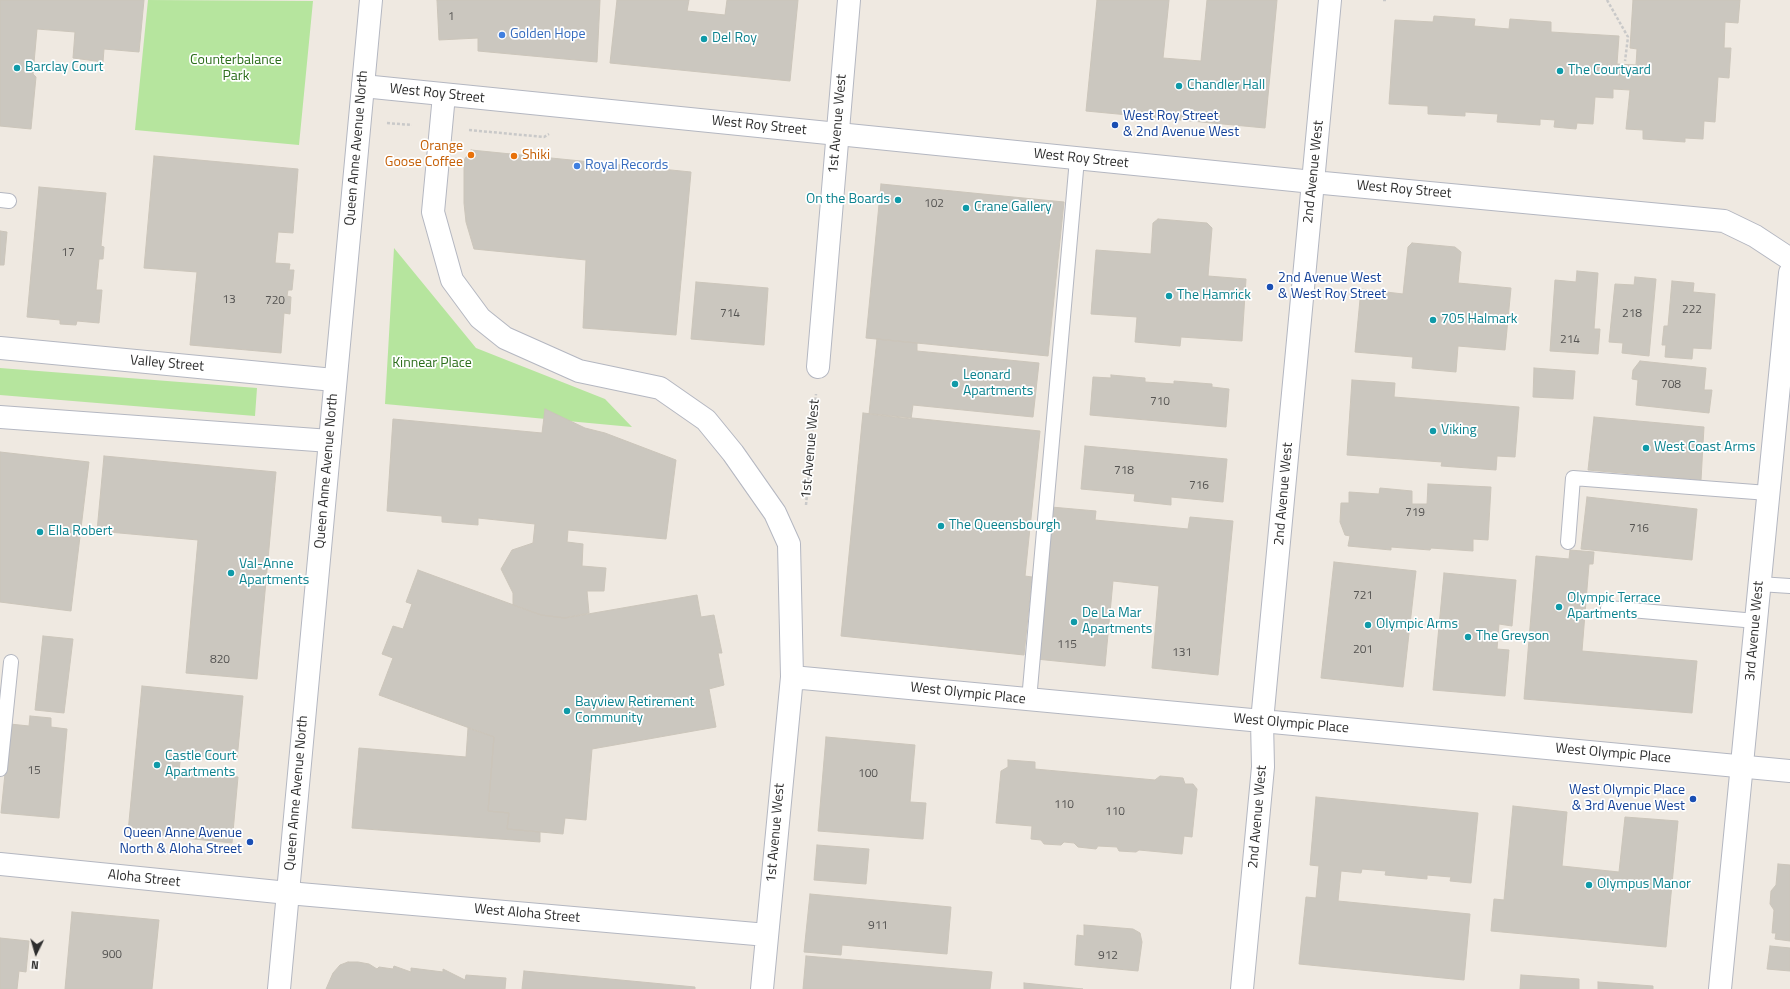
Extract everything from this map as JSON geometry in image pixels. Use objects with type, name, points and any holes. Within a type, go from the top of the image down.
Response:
[{"type":"street","name":"Queen Anne Avenue North","points":[[279,989],[330,442],[334,380],[371,0]]},
{"type":"street","name":"1st Avenue West","points":[[818,367],[849,0]]},
{"type":"street","name":"2nd Avenue West","points":[[1242,989],[1263,767],[1262,721],[1330,0]]},
{"type":"street","name":"West Roy Street","points":[[363,86],[837,133],[1077,159],[1724,221],[1755,236],[1790,258]]},
{"type":"street","name":"1st Avenue West","points":[[444,95],[433,212],[452,280],[480,318],[505,338],[579,370],[660,388],[706,420],[733,453],[775,513],[789,544],[792,677],[762,989]]},
{"type":"street","name":"3rd Avenue West","points":[[1720,989],[1790,273]]},
{"type":"street","name":"Valley Street","points":[[0,348],[334,380]]},
{"type":"street","points":[[0,417],[330,442]]},
{"type":"street","name":"West Olympic Place","points":[[792,677],[1790,771]]},
{"type":"street","name":"Aloha Street","points":[[0,864],[288,893]]},
{"type":"street","name":"West Aloha Street","points":[[288,893],[767,935]]},
{"type":"lane","points":[[1028,700],[1077,159]]},
{"type":"lane","points":[[1568,542],[1573,478],[1768,493]]},
{"type":"lane","points":[[1759,584],[1790,586]]},
{"type":"lane","points":[[1608,608],[1756,621]]},
{"type":"lane","points":[[0,769],[11,662]]},
{"type":"path","points":[[1607,0],[1628,37],[1626,61]]},
{"type":"path","name":"1st Avenue West","points":[[806,506],[816,392]]},
{"type":"green space","name":"Counterbalance Park","points":[[148,0],[313,1],[299,145],[135,130]]},
{"type":"green space","name":"Kinnear Place","points":[[394,248],[476,348],[605,399],[632,427],[385,404]]},
{"type":"green space","points":[[0,368],[257,388],[255,416],[0,395]]},
{"type":"building","name":"Barclay Court","points":[[0,0],[144,0],[139,52],[104,49],[103,62],[73,58],[75,32],[37,29],[33,74],[36,77],[31,129],[0,126]]},
{"type":"building","points":[[437,0],[600,0],[597,62],[478,51],[478,38],[439,40]]},
{"type":"building","name":"Del Roy","points":[[617,0],[689,0],[687,11],[725,15],[727,0],[798,0],[790,81],[610,63]]},
{"type":"building","name":"Chandler Hall","points":[[1097,0],[1169,0],[1163,58],[1201,61],[1207,0],[1277,0],[1265,128],[1086,111]]},
{"type":"building","name":"The Courtyard","points":[[1633,0],[1740,0],[1738,23],[1725,22],[1724,48],[1731,48],[1729,78],[1718,77],[1715,122],[1704,121],[1703,139],[1685,138],[1685,142],[1643,139],[1643,130],[1626,129],[1630,90],[1613,89],[1613,98],[1595,97],[1593,124],[1577,123],[1576,129],[1554,127],[1555,120],[1540,119],[1540,125],[1497,122],[1498,114],[1465,112],[1465,116],[1428,114],[1428,106],[1389,104],[1395,20],[1433,22],[1434,16],[1475,19],[1474,26],[1509,29],[1510,19],[1551,22],[1551,32],[1619,36],[1617,64],[1636,65],[1637,49],[1630,48]]},
{"type":"building","points":[[471,150],[691,172],[676,335],[583,328],[586,260],[474,249],[466,222],[464,203],[464,160]]},
{"type":"building","points":[[154,156],[298,169],[293,233],[278,232],[275,263],[290,264],[289,270],[294,270],[292,290],[288,290],[287,296],[291,297],[290,314],[284,313],[281,353],[190,345],[197,272],[144,268]]},
{"type":"building","points":[[881,184],[1064,202],[1048,356],[866,338]]},
{"type":"building","points":[[39,187],[106,193],[101,246],[104,247],[103,259],[99,259],[96,290],[102,290],[99,323],[77,321],[76,325],[60,324],[60,320],[27,317]]},
{"type":"building","name":"The Hamrick","points":[[1158,219],[1207,223],[1212,228],[1208,276],[1246,279],[1242,341],[1181,337],[1180,346],[1135,342],[1137,317],[1091,314],[1096,250],[1151,254],[1153,223]]},
{"type":"building","points":[[0,231],[7,232],[4,265],[0,265]]},
{"type":"building","name":"705 Halmark","points":[[1412,243],[1455,247],[1461,252],[1458,283],[1511,288],[1505,350],[1458,346],[1456,372],[1412,368],[1413,357],[1355,352],[1361,289],[1403,294],[1408,247]]},
{"type":"building","points":[[1577,271],[1598,273],[1594,329],[1600,329],[1598,354],[1550,351],[1555,280],[1576,282]]},
{"type":"building","points":[[1635,277],[1656,279],[1649,356],[1622,353],[1623,343],[1609,342],[1615,284],[1634,285]]},
{"type":"building","points":[[1672,281],[1694,283],[1693,292],[1715,294],[1711,349],[1693,348],[1692,359],[1665,357],[1666,345],[1662,345],[1664,326],[1668,326]]},
{"type":"building","points":[[696,282],[768,288],[764,345],[691,339]]},
{"type":"building","name":"Leonard Apartments","points":[[877,339],[917,343],[917,351],[1039,363],[1033,417],[913,405],[911,419],[869,414]]},
{"type":"building","points":[[1640,361],[1706,368],[1704,390],[1712,390],[1709,413],[1636,405],[1638,380],[1632,379],[1633,370]]},
{"type":"building","points":[[1534,368],[1575,371],[1573,399],[1533,397]]},
{"type":"building","points":[[1111,375],[1145,378],[1145,382],[1174,384],[1174,381],[1212,384],[1212,387],[1229,389],[1226,427],[1090,415],[1093,377],[1111,378]]},
{"type":"building","name":"Viking","points":[[1352,380],[1395,383],[1394,397],[1519,407],[1515,457],[1497,456],[1496,470],[1441,466],[1442,462],[1347,455]]},
{"type":"building","points":[[545,409],[585,428],[605,433],[676,460],[666,539],[568,530],[567,542],[583,544],[582,566],[606,568],[604,591],[587,591],[589,613],[565,618],[541,615],[513,605],[513,593],[501,569],[512,550],[533,543],[535,524],[478,518],[478,525],[442,522],[442,516],[387,511],[393,419],[542,433]]},
{"type":"building","name":"The Queensbourgh","points":[[863,413],[1040,431],[1025,576],[1032,577],[1024,655],[841,636]]},
{"type":"building","name":"West Coast Arms","points":[[1594,417],[1704,427],[1701,480],[1588,470]]},
{"type":"building","points":[[1085,446],[1227,459],[1223,502],[1171,497],[1171,505],[1134,501],[1135,494],[1081,489]]},
{"type":"building","name":"Ella Robert","points":[[0,452],[89,462],[71,611],[0,602]]},
{"type":"building","name":"Val-Anne Apartments","points":[[104,456],[276,472],[257,679],[186,673],[198,540],[97,531]]},
{"type":"building","points":[[1428,484],[1491,487],[1488,540],[1473,539],[1473,551],[1391,547],[1391,550],[1348,546],[1350,536],[1345,535],[1340,522],[1341,503],[1349,503],[1349,492],[1379,494],[1380,488],[1412,491],[1412,504],[1427,504]]},
{"type":"building","points":[[1587,497],[1697,509],[1692,560],[1581,549]]},
{"type":"building","name":"De La Mar Apartments","points":[[1051,507],[1096,511],[1095,520],[1188,529],[1190,517],[1233,521],[1218,675],[1152,668],[1159,586],[1113,581],[1105,666],[1036,659]]},
{"type":"building","name":"Olympic Terrace Apartments","points":[[1570,550],[1594,552],[1593,564],[1589,564],[1582,651],[1697,661],[1692,713],[1524,699],[1536,556],[1569,559]]},
{"type":"building","name":"Olympic Arms","points":[[1334,562],[1416,571],[1403,687],[1321,678]]},
{"type":"building","name":"Bayview Retirement Community","points":[[418,570],[541,615],[565,618],[697,595],[701,617],[714,615],[722,653],[718,653],[724,685],[709,689],[716,727],[592,749],[586,820],[565,818],[563,834],[507,829],[509,813],[488,811],[494,737],[379,695],[393,658],[382,654],[393,626],[403,629],[412,604],[406,602]]},
{"type":"building","name":"The Greyson","points":[[1444,573],[1516,580],[1512,626],[1499,624],[1497,649],[1509,650],[1505,696],[1433,690]]},
{"type":"building","points":[[43,636],[73,639],[64,713],[35,710]]},
{"type":"building","name":"Castle Court Apartments","points":[[142,686],[243,696],[237,760],[181,754],[179,771],[238,777],[232,843],[128,832]]},
{"type":"building","points":[[30,716],[51,718],[51,727],[67,729],[59,818],[1,813],[10,724],[29,726]]},
{"type":"building","points":[[468,728],[494,737],[488,811],[509,813],[507,829],[540,832],[540,842],[352,828],[359,748],[466,757]]},
{"type":"building","points":[[826,737],[915,745],[910,802],[926,803],[923,839],[818,831]]},
{"type":"building","points":[[1008,760],[1035,762],[1035,769],[1155,780],[1160,776],[1183,778],[1185,784],[1193,784],[1197,789],[1192,837],[1184,836],[1182,854],[1139,850],[1136,852],[1119,851],[1117,847],[1098,846],[1096,849],[1078,847],[1074,843],[1064,842],[1061,845],[1044,844],[1041,840],[1031,839],[1032,826],[996,823],[1001,771],[1008,767]]},
{"type":"building","points":[[1316,797],[1478,813],[1471,883],[1450,881],[1451,877],[1427,875],[1427,879],[1385,875],[1386,871],[1362,869],[1361,873],[1341,871],[1338,901],[1470,914],[1464,980],[1299,964],[1306,897],[1316,898],[1319,866],[1310,865]]},
{"type":"building","name":"Olympus Manor","points":[[1513,806],[1567,812],[1562,866],[1619,872],[1625,817],[1678,821],[1666,947],[1491,931],[1494,899],[1504,900]]},
{"type":"building","points":[[817,845],[869,849],[866,884],[814,880]]},
{"type":"building","points":[[1778,864],[1790,865],[1790,941],[1775,939],[1776,933],[1772,933],[1774,910],[1770,904],[1771,891],[1776,885]]},
{"type":"building","points":[[810,894],[951,907],[947,954],[842,945],[841,955],[804,952]]},
{"type":"building","points":[[72,912],[159,920],[152,989],[65,989]]},
{"type":"building","points":[[1084,925],[1133,929],[1140,933],[1142,942],[1138,971],[1075,965],[1077,935],[1084,936]]},
{"type":"building","points":[[0,938],[29,941],[26,972],[19,971],[17,989],[0,989]]},
{"type":"building","points":[[1770,946],[1790,948],[1790,971],[1767,969]]},
{"type":"building","points":[[806,956],[992,972],[990,989],[803,989]]},
{"type":"building","points":[[348,962],[369,964],[377,969],[379,967],[393,969],[394,966],[411,972],[411,968],[443,972],[443,969],[465,980],[466,975],[506,978],[505,989],[326,989],[333,973],[340,965]]},
{"type":"building","points":[[524,971],[695,987],[695,989],[522,989]]},
{"type":"building","points":[[1521,975],[1579,979],[1579,989],[1520,989]]},
{"type":"building","points":[[1598,982],[1653,986],[1653,989],[1598,989]]},
{"type":"building","points":[[1024,983],[1083,989],[1024,989]]},
{"type":"place","name":"Golden Hope","points":[[502,35]]},
{"type":"place","name":"Del Roy","points":[[704,39]]},
{"type":"place","name":"Barclay Court","points":[[17,68]]},
{"type":"place","name":"The Courtyard","points":[[1560,71]]},
{"type":"place","name":"Chandler Hall","points":[[1179,86]]},
{"type":"place","name":"West Roy Street & 2nd Avenue West","points":[[1115,125]]},
{"type":"place","name":"Orange Goose Coffee","points":[[471,155]]},
{"type":"place","name":"Shiki","points":[[514,156]]},
{"type":"place","name":"Royal Records","points":[[577,166]]},
{"type":"place","name":"On the Boards","points":[[898,200]]},
{"type":"place","name":"Crane Gallery","points":[[966,208]]},
{"type":"place","name":"2nd Avenue West & West Roy Street","points":[[1270,287]]},
{"type":"place","name":"The Hamrick","points":[[1169,296]]},
{"type":"place","name":"705 Halmark","points":[[1433,320]]},
{"type":"place","name":"Leonard Apartments","points":[[955,384]]},
{"type":"place","name":"Viking","points":[[1433,431]]},
{"type":"place","name":"West Coast Arms","points":[[1646,448]]},
{"type":"place","name":"The Queensbourgh","points":[[941,526]]},
{"type":"place","name":"Ella Robert","points":[[40,532]]},
{"type":"place","name":"Val-Anne Apartments","points":[[231,573]]},
{"type":"place","name":"Olympic Terrace Apartments","points":[[1559,607]]},
{"type":"place","name":"De La Mar Apartments","points":[[1074,622]]},
{"type":"place","name":"Olympic Arms","points":[[1368,625]]},
{"type":"place","name":"The Greyson","points":[[1468,637]]},
{"type":"place","name":"Bayview Retirement Community","points":[[567,711]]},
{"type":"place","name":"Castle Court Apartments","points":[[157,765]]},
{"type":"place","name":"West Olympic Place & 3rd Avenue West","points":[[1693,799]]},
{"type":"place","name":"Queen Anne Avenue North & Aloha Street","points":[[250,842]]},
{"type":"place","name":"Olympus Manor","points":[[1589,885]]}]
